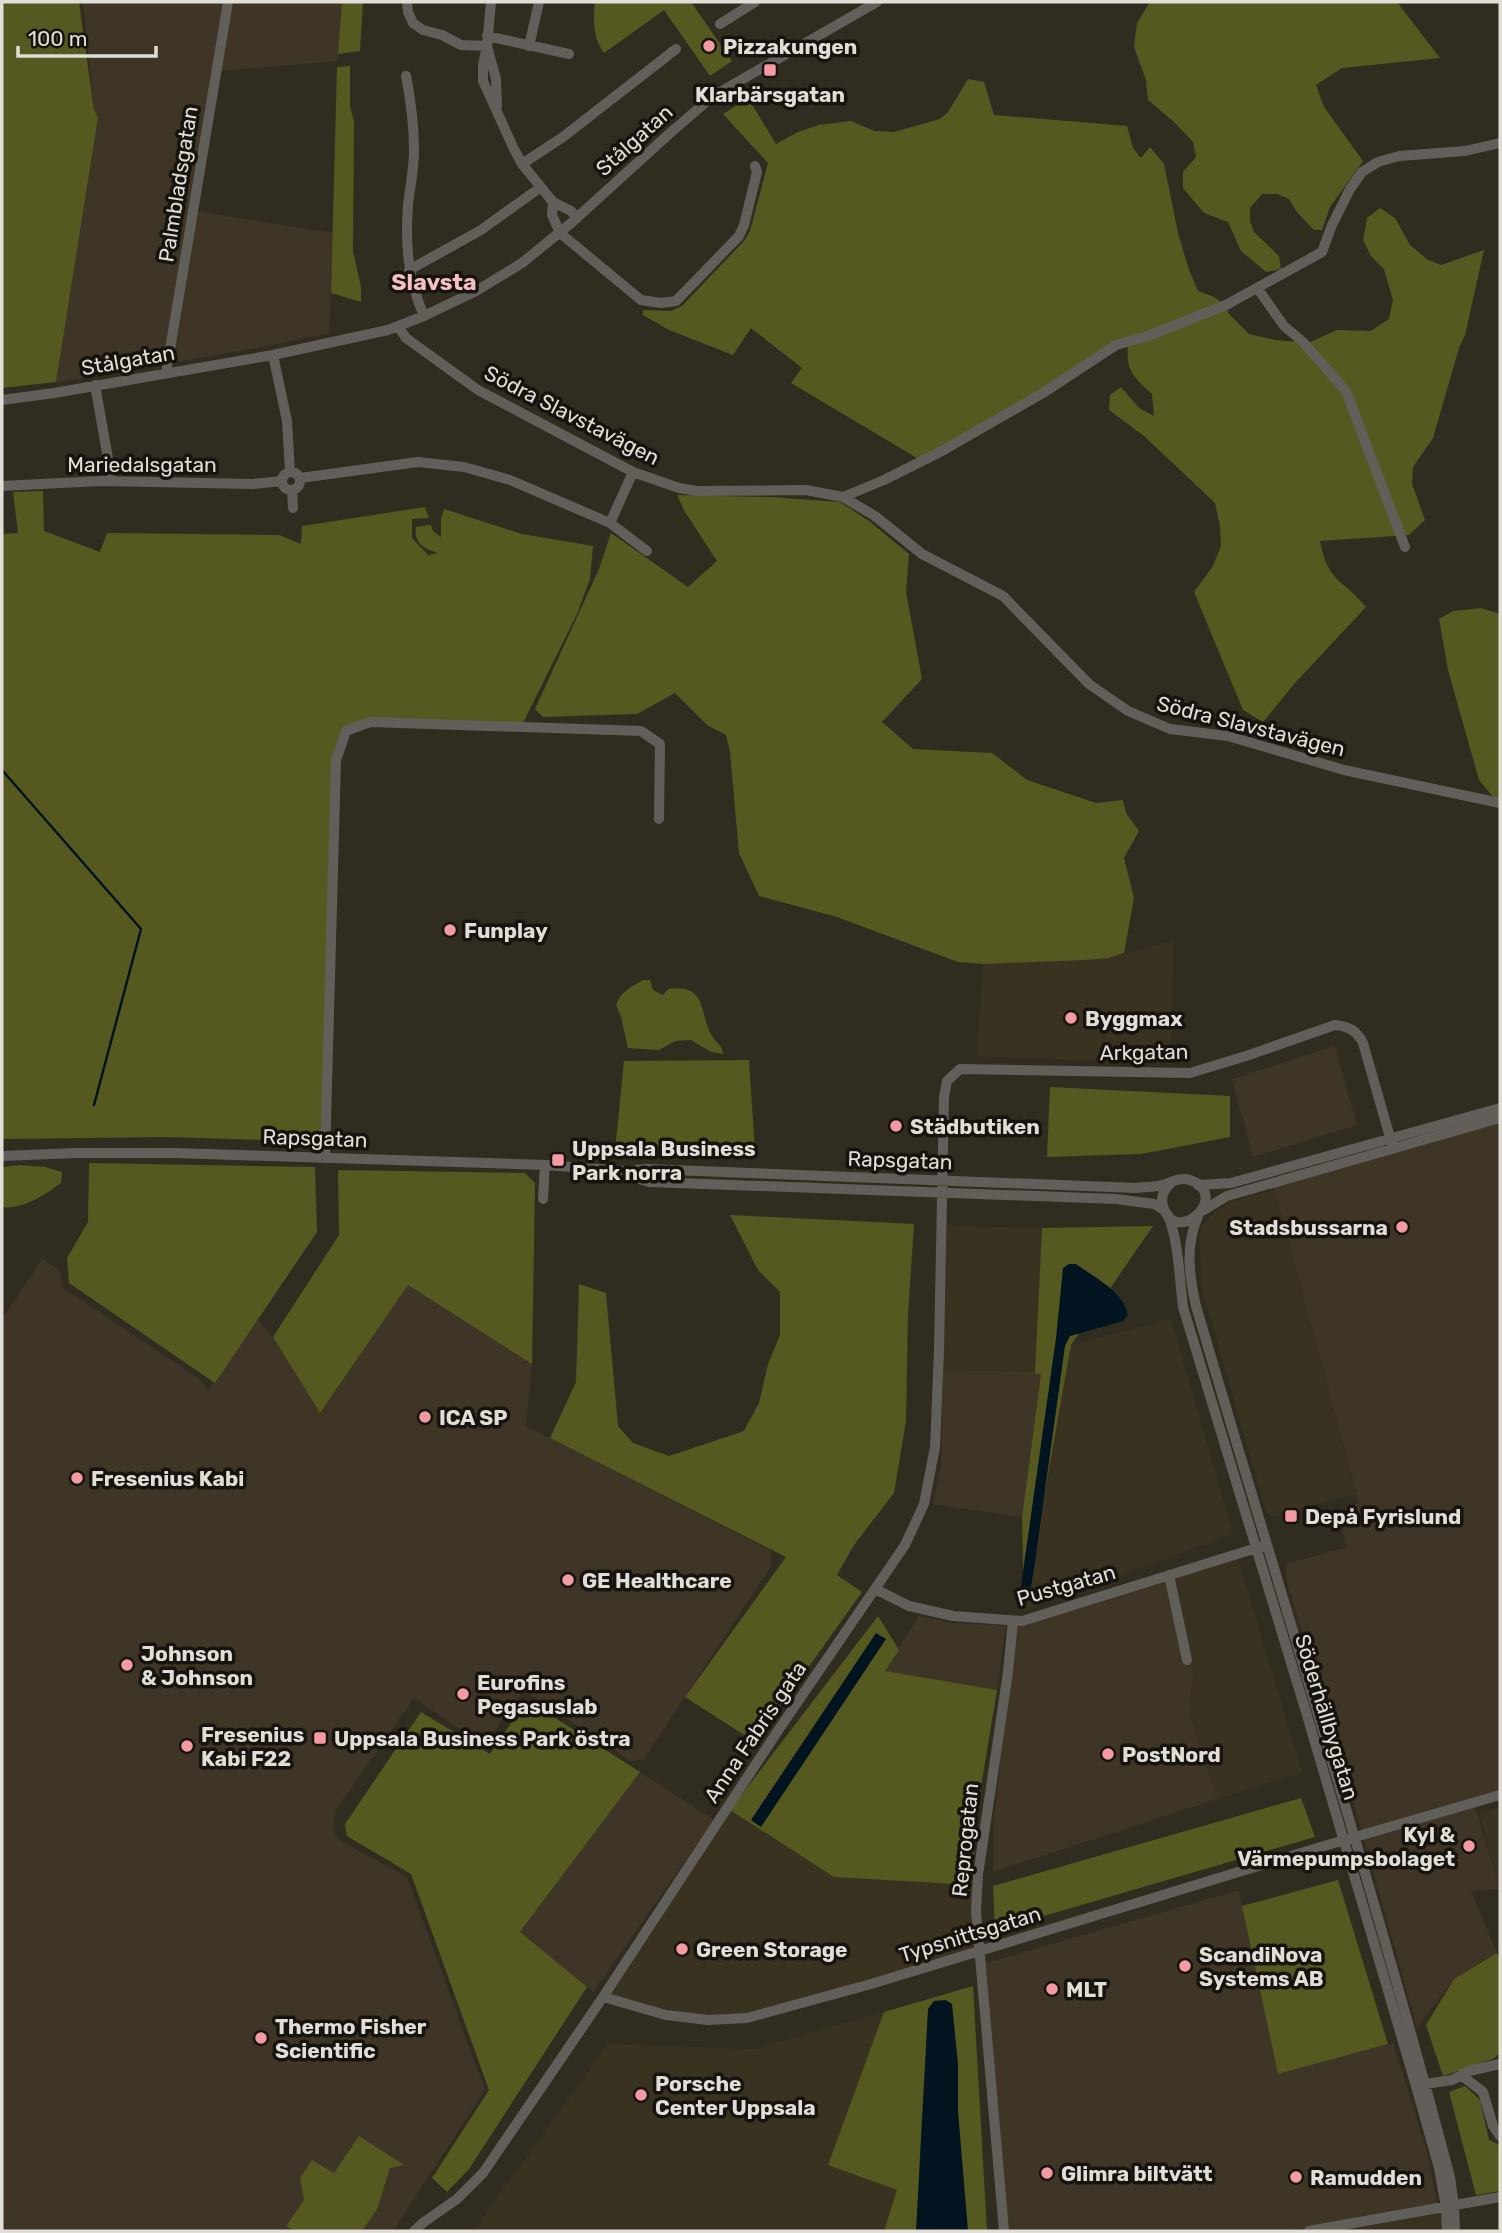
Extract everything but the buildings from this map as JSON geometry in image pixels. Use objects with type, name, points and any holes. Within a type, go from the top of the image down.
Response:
[{"type":"street","name":"Palmbladsgatan","points":[[166,373],[228,2]]},
{"type":"street","points":[[407,2],[408,12],[414,23],[423,30],[442,35],[461,46],[487,41],[569,54]]},
{"type":"street","points":[[491,2],[483,81],[522,164],[553,202],[571,211],[577,218]]},
{"type":"street","points":[[529,46],[539,2]]},
{"type":"street","points":[[720,24],[755,2]]},
{"type":"street","name":"Stålgatan","points":[[2,400],[273,355],[398,326],[424,316],[507,273],[560,233],[713,96],[877,2]]},
{"type":"street","points":[[522,164],[563,137],[676,49]]},
{"type":"street","points":[[406,76],[414,128],[407,223],[409,270],[414,293],[424,316]]},
{"type":"street","points":[[843,497],[942,451],[1043,393],[1116,345],[1148,336],[1226,305],[1322,251],[1350,189],[1369,166],[1393,157],[1465,151],[1500,143]]},
{"type":"street","points":[[553,202],[552,215],[560,233],[641,300],[662,303],[676,301],[739,236],[757,172],[755,166]]},
{"type":"street","points":[[409,270],[481,230],[541,187]]},
{"type":"street","points":[[1258,289],[1284,326],[1303,342],[1346,391],[1405,547]]},
{"type":"street","name":"Södra Slavstavägen","points":[[398,326],[406,338],[478,390],[633,472],[679,488],[697,491],[806,490],[843,497],[875,516],[922,554],[1003,596],[1089,684],[1128,711],[1170,729],[1228,736],[1344,770],[1500,803]]},
{"type":"street","points":[[273,355],[295,475],[299,486],[292,490],[286,489],[282,481],[284,475],[295,475],[412,463],[464,467],[510,480],[610,523],[647,551]]},
{"type":"street","points":[[95,385],[112,481]]},
{"type":"street","points":[[610,523],[633,472]]},
{"type":"street","name":"Mariedalsgatan","points":[[2,486],[112,481],[253,484],[282,481]]},
{"type":"street","points":[[292,490],[293,508]]},
{"type":"street","points":[[325,1158],[336,760],[346,731],[370,722],[641,731],[660,744],[659,819]]},
{"type":"street","name":"Arkgatan","points":[[942,1186],[944,1097],[947,1081],[960,1069],[1190,1073],[1335,1026],[1346,1026],[1356,1031],[1363,1043],[1392,1144]]},
{"type":"street","points":[[1500,1108],[1392,1144],[1227,1196],[1188,1221],[1182,1222],[1166,1212],[1162,1204],[1164,1191],[1172,1182],[1186,1179],[1198,1185],[1231,1183],[1392,1144],[1500,1118]]},
{"type":"street","name":"Rapsgatan","points":[[2,1156],[109,1153],[325,1158],[626,1171],[646,1169],[1125,1199],[1154,1203],[1166,1212]]},
{"type":"street","points":[[543,1199],[545,1166]]},
{"type":"street","name":"Rapsgatan","points":[[942,1186],[1136,1188],[1172,1182]]},
{"type":"street","points":[[1198,1185],[1205,1197],[1200,1213]]},
{"type":"street","name":"Anna Fabris gata","points":[[414,2231],[457,2199],[483,2173],[905,1545],[924,1504],[935,1447],[942,1186]]},
{"type":"street","name":"Söderhällbygatan","points":[[1166,1212],[1178,1248],[1183,1307],[1261,1547],[1450,2178],[1447,2231]]},
{"type":"street","name":"Söderhällbygatan","points":[[1200,1213],[1190,1236],[1191,1285],[1261,1547]]},
{"type":"street","name":"Pustgatan","points":[[875,1589],[909,1606],[953,1616],[1013,1621],[1261,1547]]},
{"type":"street","points":[[1169,1575],[1187,1660]]},
{"type":"street","name":"Reprogatan","points":[[1004,2231],[976,1911],[978,1875],[1013,1621]]},
{"type":"street","name":"Typsnittsgatan","points":[[603,1997],[666,2015],[708,2020],[747,2018],[871,1984],[1500,1795]]},
{"type":"street","points":[[1421,2085],[1452,2080],[1469,2071],[1500,2064]]},
{"type":"street","points":[[1461,2075],[1483,2092],[1493,2126],[1500,2136]]},
{"type":"street","points":[[1309,2231],[1500,2197]]},
{"type":"street","name":"Söderhällbygatan","points":[[1450,2206],[1455,2231]]},
{"type":"shaded area","points":[[83,2],[342,2],[338,61],[216,71],[194,211],[333,233],[329,333],[54,383],[98,117],[94,110]]},
{"type":"shaded area","points":[[1173,941],[1171,1064],[977,1056],[983,964],[1108,958]]},
{"type":"shaded area","points":[[1335,1046],[1357,1125],[1253,1157],[1232,1079]]},
{"type":"shaded area","points":[[1500,1116],[1500,1797],[1474,1804],[1500,1889],[1471,1891],[1497,1953],[1454,1979],[1417,2028],[1286,1578],[1286,1564],[1347,1547],[1337,1515],[1351,1511],[1350,1506],[1359,1503],[1273,1183]]},
{"type":"shaded area","points":[[1275,1190],[1356,1494],[1271,1517],[1266,1511],[1202,1288],[1199,1239],[1202,1226],[1218,1210],[1236,1200]]},
{"type":"shaded area","points":[[947,1226],[1042,1228],[1036,1373],[943,1370]]},
{"type":"shaded area","points":[[42,1259],[60,1270],[62,1287],[200,1379],[208,1391],[258,1320],[273,1337],[320,1413],[408,1285],[532,1364],[526,1426],[772,1551],[771,1566],[644,1759],[630,1761],[524,1690],[484,1745],[414,1698],[335,1811],[333,1832],[341,1841],[407,1877],[485,2090],[393,2231],[2,2231],[2,1319]]},
{"type":"shaded area","points":[[1171,1319],[1233,1534],[1024,1610],[1071,1345]]},
{"type":"shaded area","points":[[943,1370],[1041,1374],[1022,1517],[933,1504],[941,1464]]},
{"type":"shaded area","points":[[1238,1559],[1302,1772],[1217,1799],[1189,1712],[1194,1674],[1187,1660],[1171,1580]]},
{"type":"shaded area","points":[[1171,1580],[1187,1660],[1194,1674],[1189,1712],[1217,1799],[993,1872],[993,1825],[1016,1626]]},
{"type":"shaded area","points":[[919,1616],[952,1623],[1006,1626],[997,1690],[884,1671]]},
{"type":"shaded area","points":[[640,1772],[714,1820],[593,1992],[520,1933]]},
{"type":"shaded area","points":[[1500,1807],[1500,1889],[1479,1813]]},
{"type":"shaded area","points":[[730,1810],[834,1877],[977,1886],[978,1951],[747,2018],[708,2020],[603,1997]]},
{"type":"shaded area","points":[[1239,1890],[1278,2074],[1393,2043],[1427,2151],[1438,2208],[1289,2231],[1004,2231],[980,1965]]},
{"type":"shaded area","points":[[884,2012],[828,2165],[897,2190],[884,2231],[473,2231],[608,2044],[755,2049]]},
{"type":"shaded area","points":[[1443,2202],[1442,2231],[1306,2231]]},
{"type":"green space","points":[[2,2],[79,2],[94,110],[98,117],[56,382],[2,388]]},
{"type":"green space","points":[[342,2],[363,2],[360,51],[338,54]]},
{"type":"green space","points":[[595,2],[691,2],[732,61],[710,76],[664,10],[604,53],[595,29]]},
{"type":"green space","points":[[1150,2],[1397,2],[1440,58],[1342,68],[1316,85],[1324,107],[1363,161],[1330,207],[1322,230],[1314,230],[1289,199],[1277,194],[1262,194],[1250,208],[1250,221],[1254,232],[1279,256],[1281,269],[1266,272],[1241,251],[1228,222],[1204,213],[1183,188],[1183,172],[1196,157],[1193,142],[1148,100],[1146,80],[1134,47],[1137,23]]},
{"type":"green space","points":[[350,66],[350,106],[354,122],[353,251],[361,287],[361,302],[331,293],[337,67]]},
{"type":"green space","points":[[968,79],[984,82],[994,115],[1127,126],[1133,148],[1141,158],[1150,147],[1164,164],[1178,233],[1198,291],[1226,305],[1228,313],[1249,334],[1308,343],[1337,330],[1371,331],[1389,319],[1393,300],[1384,269],[1371,256],[1363,240],[1367,218],[1380,208],[1395,218],[1410,245],[1428,260],[1441,265],[1484,250],[1465,335],[1433,438],[1413,467],[1412,484],[1425,520],[1409,535],[1320,541],[1323,555],[1332,573],[1366,607],[1294,684],[1263,722],[1243,710],[1194,592],[1213,566],[1221,546],[1215,503],[1144,436],[1109,410],[1110,395],[1121,387],[1139,408],[1154,416],[1152,394],[1135,377],[1129,366],[1128,342],[922,461],[791,383],[802,368],[751,328],[733,355],[669,330],[643,315],[643,310],[671,311],[682,306],[744,241],[750,231],[768,163],[723,114],[748,98],[776,144],[819,125],[851,121],[874,131],[894,132],[940,119],[948,112]]},
{"type":"green space","points":[[43,491],[44,531],[100,552],[107,533],[279,535],[301,544],[302,526],[425,507],[429,518],[412,519],[412,538],[428,555],[438,553],[418,541],[416,527],[431,525],[433,531],[441,537],[444,509],[522,534],[593,546],[590,579],[577,614],[521,727],[370,722],[346,732],[336,760],[324,1142],[167,1137],[2,1139],[2,534],[18,533],[13,492]]},
{"type":"green space","points":[[677,495],[840,502],[869,521],[909,554],[906,592],[922,679],[882,722],[913,749],[992,753],[1027,780],[1096,803],[1123,800],[1126,813],[1139,831],[1124,858],[1134,898],[1124,953],[1108,958],[1084,960],[983,964],[958,962],[837,917],[759,896],[739,853],[730,752],[726,735],[707,725],[675,693],[637,714],[543,717],[535,709],[599,569],[611,533],[688,587],[717,561]]},
{"type":"green space","points":[[1481,608],[1500,614],[1500,805],[1479,780],[1448,670],[1439,619],[1453,611]]},
{"type":"green space","points":[[643,980],[650,980],[653,990],[663,995],[668,989],[681,988],[697,996],[708,1028],[723,1054],[711,1052],[691,1040],[675,1041],[659,1050],[628,1048],[616,1005],[624,993]]},
{"type":"green space","points":[[749,1060],[755,1153],[615,1150],[624,1061]]},
{"type":"green space","points":[[1050,1087],[1230,1096],[1230,1137],[1141,1154],[1047,1157]]},
{"type":"green space","points":[[89,1163],[315,1167],[317,1232],[215,1383],[69,1283],[67,1258],[88,1222]]},
{"type":"green space","points":[[2,1167],[45,1167],[62,1172],[61,1183],[25,1204],[2,1207]]},
{"type":"green space","points":[[338,1170],[525,1173],[535,1183],[532,1364],[408,1285],[320,1413],[273,1337],[339,1235]]},
{"type":"green space","points":[[730,1215],[914,1224],[908,1314],[906,1421],[894,1493],[854,1545],[837,1575],[862,1592],[755,1742],[685,1697],[786,1557],[550,1438],[576,1382],[579,1284],[606,1293],[618,1426],[633,1443],[669,1456],[744,1431],[759,1403],[768,1364],[780,1335],[780,1292],[758,1270]]},
{"type":"green space","points":[[1153,1226],[1071,1345],[1024,1610],[1022,1517],[1041,1374],[943,1370],[1035,1373],[1042,1228]]},
{"type":"green space","points":[[878,1616],[899,1650],[885,1671],[997,1690],[978,1805],[971,1885],[834,1877],[730,1810]]},
{"type":"green space","points":[[527,1700],[640,1772],[520,1932],[587,1987],[469,2169],[447,2192],[432,2178],[489,2090],[411,1874],[347,1836],[345,1824],[421,1712],[490,1754]]},
{"type":"green space","points":[[1301,1798],[1315,1837],[995,1930],[993,1886]]},
{"type":"green space","points":[[1338,1880],[1388,2044],[1278,2074],[1242,1906]]},
{"type":"green space","points":[[1497,1953],[1500,1961],[1500,2053],[1493,2059],[1443,2076],[1426,2025],[1454,1979]]},
{"type":"green space","points":[[973,1986],[987,2231],[884,2231],[897,2190],[828,2165],[884,2012]]},
{"type":"green space","points":[[1465,2086],[1480,2100],[1489,2140],[1500,2145],[1500,2191],[1476,2195],[1449,2092]]},
{"type":"green space","points":[[359,2136],[404,2165],[390,2168],[377,2209],[362,2231],[295,2231],[286,2226],[304,2200],[300,2178],[312,2160],[334,2173]]},
{"type":"water","points":[[1076,1264],[1115,1292],[1128,1315],[1123,1321],[1070,1336],[1065,1346],[1031,1587],[1026,1589],[1021,1586],[1056,1338],[1063,1268]]},
{"type":"water","points":[[876,1633],[886,1639],[761,1827],[751,1820]]},
{"type":"water","points":[[946,2000],[952,2004],[958,2064],[958,2111],[968,2231],[916,2231],[928,2009],[934,2001]]},
{"type":"waterway","points":[[2,770],[141,929],[94,1105]]},
{"type":"place","name":"Pizzakungen","points":[[709,46]]},
{"type":"place","name":"Klarbärsgatan","points":[[770,70]]},
{"type":"place","name":"Funplay","points":[[450,930]]},
{"type":"place","name":"Byggmax","points":[[1071,1018]]},
{"type":"place","name":"Städbutiken","points":[[896,1126]]},
{"type":"place","name":"Uppsala Business Park norra","points":[[558,1160]]},
{"type":"place","name":"Stadsbussarna","points":[[1402,1227]]},
{"type":"place","name":"ICA SP","points":[[425,1417]]},
{"type":"place","name":"Fresenius Kabi","points":[[77,1478]]},
{"type":"place","name":"Depå Fyrislund","points":[[1291,1516]]},
{"type":"place","name":"GE Healthcare","points":[[568,1580]]},
{"type":"place","name":"Johnson & Johnson","points":[[127,1665]]},
{"type":"place","name":"Eurofins Pegasuslab","points":[[463,1694]]},
{"type":"place","name":"Uppsala Business Park östra","points":[[320,1738]]},
{"type":"place","name":"Fresenius Kabi F22","points":[[187,1746]]},
{"type":"place","name":"PostNord","points":[[1108,1754]]},
{"type":"place","name":"Kyl & Värmepumpsbolaget","points":[[1469,1846]]},
{"type":"place","name":"Green Storage","points":[[682,1949]]},
{"type":"place","name":"ScandiNova Systems AB","points":[[1185,1966]]},
{"type":"place","name":"MLT","points":[[1052,1989]]},
{"type":"place","name":"Thermo Fisher Scientific","points":[[261,2038]]},
{"type":"place","name":"Porsche Center Uppsala","points":[[641,2095]]},
{"type":"place","name":"Glimra biltvätt","points":[[1047,2173]]},
{"type":"place","name":"Ramudden","points":[[1296,2177]]},
{"type":"district","name":"Slavsta","points":[[434,282]]}]
